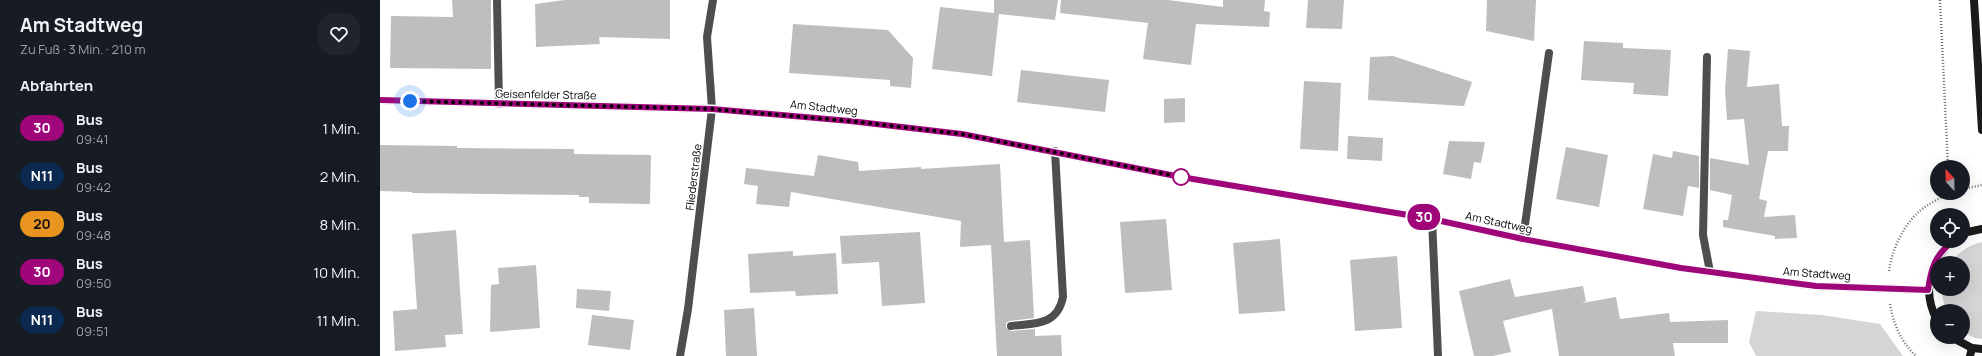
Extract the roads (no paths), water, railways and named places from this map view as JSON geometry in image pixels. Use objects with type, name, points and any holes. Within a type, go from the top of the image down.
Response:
[{"type":"street","points":[[497,0],[499,104]]},
{"type":"street","name":"Fliederstraße","points":[[680,356],[688,309],[712,109],[707,37],[713,0]]},
{"type":"street","points":[[1974,0],[1982,130]]},
{"type":"street","points":[[1523,239],[1549,53]]},
{"type":"street","points":[[1707,57],[1704,235],[1710,272]]},
{"type":"street","name":"Geisenfelder Straße","points":[[380,100],[712,109]]},
{"type":"street","name":"Am Stadtweg","points":[[712,109],[843,120],[962,134],[1181,177],[1432,219],[1523,239],[1710,272],[1816,286],[1928,290]]},
{"type":"street","points":[[1011,326],[1041,323],[1053,318],[1061,307],[1063,297],[1054,151]]},
{"type":"street","points":[[1432,219],[1438,356]]},
{"type":"street","points":[[1970,232],[1982,229]]},
{"type":"street","points":[[1931,304],[1928,290],[1931,269],[1943,248]]},
{"type":"street","points":[[1960,344],[1971,352],[1982,349]]}]
